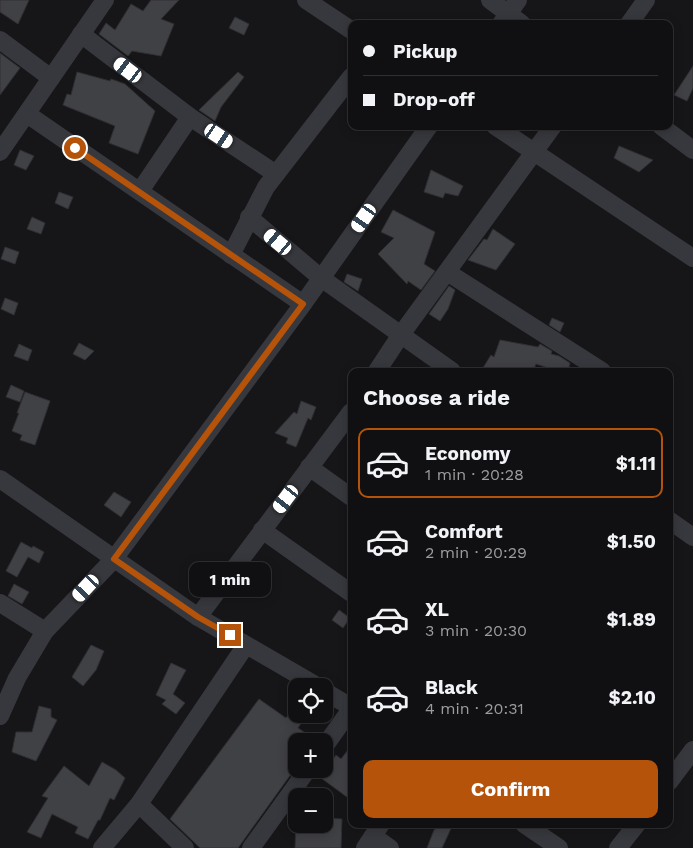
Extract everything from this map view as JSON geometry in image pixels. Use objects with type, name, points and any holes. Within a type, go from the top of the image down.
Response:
[{"type":"street","points":[[0,151],[104,0]]},
{"type":"street","points":[[306,0],[348,28]]},
{"type":"street","points":[[490,0],[512,15]]},
{"type":"street","points":[[632,20],[646,0]]},
{"type":"street","points":[[81,34],[190,117],[276,174]]},
{"type":"street","points":[[0,40],[52,78]]},
{"type":"street","points":[[231,254],[259,198],[348,81]]},
{"type":"street","points":[[27,114],[303,304]]},
{"type":"street","points":[[140,191],[190,117]]},
{"type":"street","points":[[0,716],[17,678],[45,631],[114,559],[303,304],[426,130]]},
{"type":"street","points":[[501,130],[693,258]]},
{"type":"street","points":[[379,368],[400,336],[550,130]]},
{"type":"street","points":[[666,130],[693,150]]},
{"type":"street","points":[[249,218],[321,278],[448,368]]},
{"type":"street","points":[[447,272],[597,368]]},
{"type":"street","points":[[198,617],[348,416]]},
{"type":"street","points":[[310,467],[348,495]]},
{"type":"street","points":[[0,479],[198,617],[302,678]]},
{"type":"street","points":[[673,523],[693,537]]},
{"type":"street","points":[[262,530],[348,591]]},
{"type":"street","points":[[0,603],[45,631]]},
{"type":"street","points":[[102,848],[139,804],[246,645]]},
{"type":"street","points":[[333,696],[348,706]]},
{"type":"street","points":[[333,734],[348,712]]},
{"type":"street","points":[[673,777],[693,750]]},
{"type":"street","points":[[251,848],[302,778]]},
{"type":"street","points":[[139,804],[186,848]]},
{"type":"street","points":[[530,828],[558,848]]},
{"type":"street","points":[[618,848],[634,828]]},
{"type":"street","points":[[373,836],[390,848]]},
{"type":"building","points":[[0,0],[29,0],[18,24],[0,12]]},
{"type":"building","points":[[151,0],[179,0],[161,19],[174,24],[161,56],[132,51],[128,56],[99,34],[106,23],[115,30],[131,4],[143,11]]},
{"type":"building","points":[[235,17],[249,24],[244,35],[229,28]]},
{"type":"building","points":[[0,53],[20,68],[0,95]]},
{"type":"building","points":[[693,66],[693,88],[687,101],[674,95]]},
{"type":"building","points":[[77,72],[125,84],[155,111],[138,154],[109,143],[115,126],[63,105],[67,94],[71,95]]},
{"type":"building","points":[[238,72],[244,77],[221,107],[215,121],[199,110]]},
{"type":"building","points":[[619,146],[653,160],[639,172],[614,158]]},
{"type":"building","points":[[20,150],[34,156],[26,170],[14,165]]},
{"type":"building","points":[[431,170],[463,186],[458,196],[445,193],[443,198],[424,192]]},
{"type":"building","points":[[59,192],[73,197],[68,209],[55,203]]},
{"type":"building","points":[[393,210],[435,232],[424,264],[435,271],[421,290],[408,281],[407,284],[378,254],[394,238],[381,232]]},
{"type":"building","points":[[32,217],[45,223],[41,234],[27,229]]},
{"type":"building","points":[[493,229],[515,244],[496,270],[468,260],[484,239],[487,240]]},
{"type":"building","points":[[5,247],[19,252],[15,264],[1,259]]},
{"type":"building","points":[[347,274],[362,279],[358,291],[344,282]]},
{"type":"building","points":[[449,286],[455,290],[448,309],[440,321],[429,314]]},
{"type":"building","points":[[5,298],[18,303],[14,315],[1,309]]},
{"type":"building","points":[[552,318],[564,323],[560,332],[549,325]]},
{"type":"building","points":[[500,340],[538,347],[540,344],[552,351],[551,354],[559,356],[570,363],[569,368],[549,368],[536,364],[534,368],[483,368],[491,355],[494,357]]},
{"type":"building","points":[[79,343],[94,351],[85,360],[73,354]]},
{"type":"building","points":[[19,344],[32,350],[28,361],[14,356]]},
{"type":"building","points":[[11,385],[24,391],[20,402],[6,397]]},
{"type":"building","points":[[25,392],[50,401],[35,445],[20,440],[22,435],[12,431]]},
{"type":"building","points":[[301,401],[316,407],[311,420],[308,418],[296,447],[286,443],[288,438],[275,433],[294,412],[297,414]]},
{"type":"building","points":[[114,492],[131,502],[121,517],[104,505]]},
{"type":"building","points":[[21,542],[44,552],[39,563],[28,557],[17,577],[6,571]]},
{"type":"building","points":[[14,584],[29,592],[22,604],[8,596]]},
{"type":"building","points":[[339,610],[348,617],[348,621],[343,628],[332,620]]},
{"type":"building","points":[[91,645],[104,651],[96,670],[83,686],[72,677]]},
{"type":"building","points":[[171,663],[186,670],[173,694],[185,703],[176,714],[162,704],[166,700],[156,695]]},
{"type":"building","points":[[259,699],[286,718],[288,715],[288,723],[301,723],[298,728],[306,733],[288,733],[288,778],[238,848],[200,848],[170,819]]},
{"type":"building","points":[[39,706],[51,709],[51,717],[57,720],[36,761],[12,752],[16,732],[32,732]]},
{"type":"building","points":[[348,750],[348,798],[321,778],[333,778],[333,760],[336,755],[341,759]]},
{"type":"building","points":[[102,762],[125,778],[114,800],[110,798],[100,820],[98,820],[88,839],[75,833],[78,827],[52,814],[41,838],[27,832],[48,798],[42,796],[64,766],[89,786]]},
{"type":"building","points":[[333,818],[342,819],[341,848],[295,848],[296,833],[333,833]]},
{"type":"building","points":[[437,828],[451,828],[442,848],[427,848],[434,830]]},
{"type":"route","points":[[75,148],[303,304],[114,559],[198,617],[230,635]]}]
